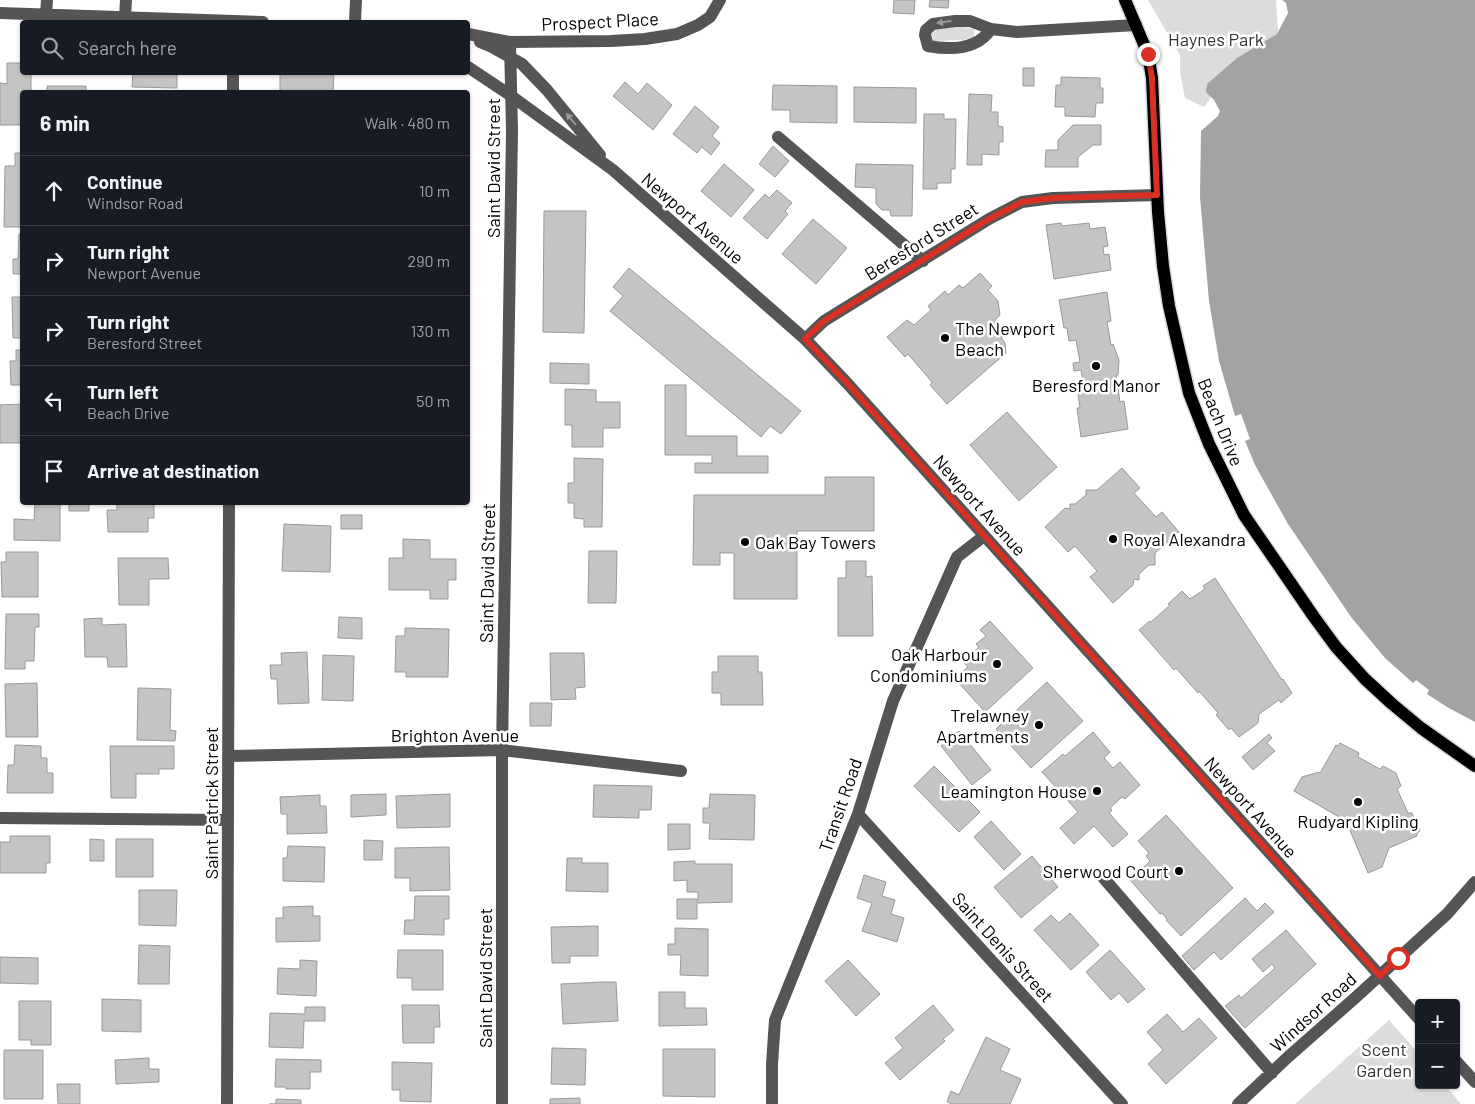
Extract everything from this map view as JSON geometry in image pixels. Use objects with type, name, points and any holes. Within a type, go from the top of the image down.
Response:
[{"type":"main road","name":"Beach Drive","points":[[1125,0],[1148,54],[1152,78],[1157,195],[1163,266],[1169,306],[1184,375],[1202,427],[1244,515],[1336,647],[1365,679],[1421,728],[1475,766]]},
{"type":"street","points":[[46,15],[47,0]]},
{"type":"street","points":[[125,17],[126,0]]},
{"type":"street","points":[[354,20],[356,0]]},
{"type":"street","name":"Prospect Place","points":[[470,34],[510,42],[645,40],[677,34],[698,26],[710,17],[720,0]]},
{"type":"street","points":[[0,13],[190,20]]},
{"type":"street","points":[[991,29],[1017,32],[1136,25]]},
{"type":"street","points":[[470,39],[492,47],[522,64],[547,90],[613,170]]},
{"type":"street","name":"Saint David Street","points":[[502,1104],[502,750],[512,141],[510,95],[512,58],[510,42]]},
{"type":"street","name":"Newport Avenue","points":[[470,68],[613,170],[805,339],[847,383],[1415,1015]]},
{"type":"street","points":[[233,75],[233,90]]},
{"type":"street","points":[[778,137],[923,261]]},
{"type":"street","name":"Beresford Street","points":[[805,339],[824,321],[989,219],[1022,202],[1053,198],[1157,195]]},
{"type":"street","name":"Saint Patrick Street","points":[[227,1104],[229,505]]},
{"type":"street","name":"Transit Road","points":[[772,1104],[775,1020],[858,814],[893,701],[957,557],[984,536]]},
{"type":"street","name":"Brighton Avenue","points":[[229,756],[502,750],[681,771]]},
{"type":"street","name":"Saint Denis Street","points":[[858,814],[1122,1104]]},
{"type":"street","points":[[0,818],[228,820]]},
{"type":"street","points":[[1101,875],[1272,1073]]},
{"type":"street","name":"Windsor Road","points":[[1238,1104],[1447,914],[1475,882]]},
{"type":"street","points":[[1460,1065],[1475,1082]]},
{"type":"green space","name":"Haynes Park","points":[[1148,0],[1276,0],[1279,43],[1217,89],[1204,107],[1185,98],[1180,72],[1180,55]]},
{"type":"green space","points":[[959,26],[974,29],[974,37],[963,40],[933,41],[932,33],[943,27]]},
{"type":"green space","name":"Scent Garden","points":[[1389,1020],[1415,1049],[1415,1089],[1448,1089],[1461,1104],[1295,1104]]},
{"type":"shaded area","points":[[1282,0],[1475,0],[1475,722],[1427,694],[1429,690],[1416,680],[1413,683],[1385,658],[1351,617],[1288,524],[1255,465],[1245,441],[1250,439],[1241,414],[1235,416],[1219,361],[1209,301],[1200,197],[1201,131],[1218,116],[1220,111],[1214,100],[1206,92],[1207,84],[1237,58],[1277,34],[1288,13],[1286,3]]},
{"type":"building","points":[[894,0],[915,0],[914,14],[893,13]]},
{"type":"building","points":[[930,0],[949,0],[948,8],[929,7]]},
{"type":"building","points":[[7,63],[20,63],[20,75],[31,75],[31,90],[20,90],[20,125],[0,125],[0,83],[7,84]]},
{"type":"building","points":[[1023,68],[1034,68],[1034,86],[1023,86]]},
{"type":"building","points":[[133,75],[177,75],[177,88],[132,87]]},
{"type":"building","points":[[280,75],[334,75],[333,90],[280,90]]},
{"type":"building","points":[[1061,77],[1100,78],[1100,88],[1103,88],[1103,103],[1096,103],[1095,117],[1065,116],[1065,107],[1055,107],[1056,85],[1061,85]]},
{"type":"building","points":[[625,82],[638,94],[647,83],[672,105],[653,130],[613,96]]},
{"type":"building","points":[[773,85],[837,86],[837,123],[790,122],[790,110],[772,110]]},
{"type":"building","points":[[47,86],[86,86],[86,90],[47,90]]},
{"type":"building","points":[[854,87],[916,88],[916,123],[854,122]]},
{"type":"building","points":[[969,94],[992,95],[991,112],[998,112],[998,126],[1003,127],[1003,142],[999,142],[999,155],[982,154],[982,165],[967,165]]},
{"type":"building","points":[[695,106],[719,127],[712,136],[720,143],[711,155],[702,147],[697,153],[673,134]]},
{"type":"building","points":[[924,114],[944,114],[944,119],[956,119],[955,169],[951,169],[951,183],[937,183],[937,189],[923,189]]},
{"type":"building","points":[[1073,125],[1101,125],[1101,145],[1093,145],[1078,157],[1078,167],[1045,167],[1046,150],[1058,150],[1058,140]]},
{"type":"building","points":[[773,146],[789,161],[775,177],[759,164]]},
{"type":"building","points":[[15,153],[20,153],[20,227],[4,227],[5,166],[15,166]]},
{"type":"building","points":[[724,164],[754,190],[731,217],[701,191]]},
{"type":"building","points":[[856,164],[913,165],[912,216],[891,216],[890,210],[882,210],[876,204],[876,188],[855,187]]},
{"type":"building","points":[[777,190],[792,203],[785,211],[788,214],[767,239],[743,218],[765,194],[769,198]]},
{"type":"building","points":[[544,211],[586,211],[584,333],[543,332]]},
{"type":"building","points":[[813,219],[847,248],[816,284],[782,254]]},
{"type":"building","points":[[1061,223],[1062,226],[1089,223],[1090,229],[1105,227],[1108,246],[1103,247],[1104,255],[1109,254],[1111,270],[1054,279],[1046,225]]},
{"type":"building","points":[[20,234],[20,274],[13,274],[13,259],[18,259]]},
{"type":"building","points":[[629,268],[801,411],[781,434],[770,426],[761,437],[610,311],[623,296],[613,287]]},
{"type":"building","name":"The Newport Beach","points":[[980,273],[992,286],[988,290],[998,301],[1000,315],[995,320],[1000,326],[1006,353],[947,404],[930,385],[932,382],[908,354],[905,357],[887,337],[907,320],[914,325],[931,310],[928,306],[945,291],[948,295],[959,285],[963,288]]},
{"type":"building","name":"Beresford Manor","points":[[1107,292],[1111,321],[1107,322],[1111,345],[1113,344],[1119,360],[1118,375],[1116,375],[1120,402],[1124,401],[1128,429],[1081,437],[1077,408],[1080,408],[1078,394],[1085,393],[1081,370],[1074,371],[1073,363],[1080,362],[1076,340],[1069,341],[1067,328],[1064,328],[1059,300]]},
{"type":"building","points":[[12,297],[20,297],[20,338],[13,338]]},
{"type":"building","points":[[16,350],[20,350],[20,385],[11,385],[10,361],[16,361]]},
{"type":"building","points":[[550,363],[589,364],[589,384],[550,383]]},
{"type":"building","points":[[665,385],[686,385],[686,436],[737,436],[737,456],[768,456],[768,473],[695,473],[695,463],[712,463],[712,455],[665,455]]},
{"type":"building","points":[[565,389],[596,390],[596,402],[620,402],[620,428],[603,428],[603,447],[572,447],[572,425],[565,425]]},
{"type":"building","points":[[20,404],[20,443],[0,443],[0,405]]},
{"type":"building","points":[[1007,412],[1057,467],[1019,501],[970,445]]},
{"type":"building","points":[[574,458],[603,459],[602,527],[584,527],[584,519],[574,518],[574,503],[568,503],[568,483],[574,483]]},
{"type":"building","name":"Royal Alexandra","points":[[1122,468],[1140,488],[1134,493],[1156,517],[1162,512],[1179,532],[1155,553],[1155,565],[1149,565],[1139,574],[1139,580],[1134,579],[1133,585],[1113,603],[1090,577],[1097,571],[1075,546],[1068,552],[1045,527],[1065,508],[1070,509],[1070,504],[1075,504],[1086,495],[1086,490],[1097,490]]},
{"type":"building","name":"Oak Bay Towers","points":[[825,477],[874,477],[874,531],[797,531],[797,599],[734,599],[734,553],[720,553],[720,565],[693,565],[694,495],[825,495]]},
{"type":"building","points":[[35,505],[60,505],[60,541],[14,540],[14,519],[34,520]]},
{"type":"building","points":[[69,505],[89,505],[89,511],[69,511]]},
{"type":"building","points":[[117,505],[154,505],[154,518],[148,518],[148,532],[108,532],[107,510],[117,510]]},
{"type":"building","points":[[341,515],[362,515],[362,529],[341,529]]},
{"type":"building","points":[[284,524],[331,526],[330,572],[282,571]]},
{"type":"building","points":[[403,539],[430,540],[430,559],[456,559],[456,580],[448,580],[448,599],[430,599],[430,590],[389,590],[389,558],[403,558]]},
{"type":"building","points":[[589,551],[617,551],[616,603],[588,603]]},
{"type":"building","points":[[6,552],[38,552],[38,597],[2,597],[1,562],[6,562]]},
{"type":"building","points":[[118,558],[168,558],[169,579],[149,579],[149,605],[119,605]]},
{"type":"building","points":[[846,561],[866,561],[866,577],[872,576],[873,636],[838,636],[838,578],[846,578]]},
{"type":"building","points":[[1215,578],[1292,693],[1281,703],[1279,700],[1259,714],[1258,723],[1239,737],[1231,728],[1229,730],[1216,715],[1218,713],[1199,691],[1198,693],[1176,668],[1174,670],[1139,630],[1170,605],[1168,604],[1182,591],[1190,599],[1205,589],[1203,586]]},
{"type":"building","points":[[6,614],[39,614],[39,627],[35,627],[34,661],[25,661],[25,669],[5,669]]},
{"type":"building","points":[[339,617],[362,618],[362,639],[338,638]]},
{"type":"building","points":[[102,618],[102,625],[126,624],[127,667],[108,667],[107,657],[85,657],[84,619]]},
{"type":"building","name":"Oak Harbour Condominiums","points":[[990,621],[1033,668],[985,712],[957,681],[965,674],[963,671],[968,667],[963,662],[979,647],[976,644],[986,636],[980,630]]},
{"type":"building","points":[[405,628],[449,629],[448,677],[406,677],[406,672],[395,672],[396,636],[405,636]]},
{"type":"building","points":[[307,652],[309,703],[278,704],[277,679],[271,679],[270,665],[282,665],[281,653]]},
{"type":"building","points":[[550,653],[584,653],[585,687],[575,688],[576,699],[551,700]]},
{"type":"building","points":[[323,655],[354,656],[353,701],[322,700]]},
{"type":"building","points":[[718,656],[758,656],[758,672],[762,672],[763,705],[721,705],[721,693],[712,693],[712,672],[718,672]]},
{"type":"building","name":"Trelawney Apartments","points":[[1047,682],[1083,721],[1031,768],[996,729]]},
{"type":"building","points":[[37,683],[38,737],[6,737],[5,684]]},
{"type":"building","points":[[138,688],[171,689],[170,730],[176,731],[175,741],[137,740]]},
{"type":"building","points":[[530,703],[552,703],[551,726],[530,726]]},
{"type":"building","points":[[959,731],[991,770],[972,785],[941,746]]},
{"type":"building","name":"Leamington House","points":[[1093,732],[1110,752],[1104,758],[1113,768],[1120,762],[1140,785],[1125,799],[1122,797],[1110,808],[1112,810],[1109,813],[1128,834],[1113,847],[1094,826],[1074,844],[1060,828],[1078,812],[1042,772],[1063,754],[1065,756]]},
{"type":"building","points":[[1269,734],[1272,738],[1267,743],[1275,751],[1253,770],[1242,757]]},
{"type":"building","name":"Rudyard Kipling","points":[[1340,743],[1359,753],[1358,757],[1380,769],[1383,766],[1396,773],[1401,786],[1397,789],[1408,813],[1412,813],[1420,831],[1417,833],[1417,836],[1389,848],[1382,867],[1368,873],[1346,821],[1294,791],[1302,777],[1320,773],[1336,745],[1338,746]]},
{"type":"building","points":[[15,745],[41,746],[41,758],[47,758],[47,773],[53,773],[53,793],[7,793],[8,765],[14,765]]},
{"type":"building","points":[[110,746],[174,746],[174,769],[159,769],[159,774],[136,774],[136,798],[111,798]]},
{"type":"building","points":[[934,766],[980,812],[959,832],[914,786]]},
{"type":"building","points":[[594,785],[652,786],[651,810],[639,810],[639,818],[593,817]]},
{"type":"building","points":[[386,794],[386,815],[351,817],[351,795]]},
{"type":"building","points":[[450,794],[450,827],[397,828],[396,796]]},
{"type":"building","points":[[710,794],[755,795],[754,840],[709,839],[710,823],[703,823],[703,808],[709,808]]},
{"type":"building","points":[[320,795],[320,806],[326,806],[327,833],[287,834],[287,814],[281,814],[280,797]]},
{"type":"building","name":"Sherwood Court","points":[[1166,815],[1233,888],[1181,936],[1130,880],[1150,861],[1146,856],[1149,853],[1138,841]]},
{"type":"building","points":[[991,821],[1021,854],[1004,870],[974,837]]},
{"type":"building","points":[[668,824],[690,824],[690,849],[668,850]]},
{"type":"building","points":[[10,836],[50,836],[50,863],[46,863],[46,873],[0,873],[0,842],[10,842]]},
{"type":"building","points":[[90,839],[104,840],[104,861],[90,861]]},
{"type":"building","points":[[116,839],[153,839],[153,877],[116,877]]},
{"type":"building","points":[[364,840],[383,841],[382,860],[364,860]]},
{"type":"building","points":[[288,846],[325,847],[324,882],[283,881],[283,858],[287,858]]},
{"type":"building","points":[[449,847],[450,890],[410,891],[410,878],[395,878],[395,848]]},
{"type":"building","points":[[1032,856],[1058,887],[1021,918],[994,887]]},
{"type":"building","points":[[567,858],[582,858],[582,863],[608,863],[608,892],[566,891]]},
{"type":"building","points":[[695,861],[695,864],[732,864],[732,902],[698,903],[698,892],[687,892],[687,880],[674,881],[674,862]]},
{"type":"building","points":[[864,875],[886,882],[882,896],[895,900],[891,914],[904,918],[897,942],[862,931],[872,903],[857,898]]},
{"type":"building","points":[[139,890],[177,890],[176,926],[139,925]]},
{"type":"building","points":[[415,896],[449,896],[449,919],[444,919],[444,935],[404,934],[405,920],[414,920]]},
{"type":"building","points":[[1245,898],[1257,911],[1265,903],[1274,912],[1221,960],[1214,952],[1194,970],[1182,956]]},
{"type":"building","points":[[677,899],[697,899],[697,919],[677,919]]},
{"type":"building","points":[[313,906],[313,916],[320,916],[320,941],[276,942],[276,918],[283,918],[283,907]]},
{"type":"building","points":[[1070,913],[1099,945],[1071,970],[1034,930],[1051,915],[1059,923]]},
{"type":"building","points":[[598,926],[598,956],[570,956],[570,963],[552,963],[551,927]]},
{"type":"building","points":[[675,928],[708,929],[708,976],[680,975],[681,955],[668,955],[668,944],[675,944]]},
{"type":"building","points":[[1286,930],[1316,964],[1245,1028],[1225,1006],[1239,995],[1241,998],[1275,968],[1272,964],[1263,972],[1252,959]]},
{"type":"building","points":[[139,945],[170,946],[169,984],[138,984]]},
{"type":"building","points":[[398,950],[443,950],[443,990],[412,990],[412,978],[397,978]]},
{"type":"building","points":[[1110,950],[1145,989],[1128,1003],[1119,993],[1111,1000],[1086,972]]},
{"type":"building","points":[[0,957],[38,958],[38,984],[0,983]]},
{"type":"building","points":[[300,960],[317,961],[316,996],[277,994],[278,968],[300,969]]},
{"type":"building","points":[[848,960],[880,994],[856,1016],[825,981]]},
{"type":"building","points":[[616,982],[618,1021],[563,1024],[561,984]]},
{"type":"building","points":[[659,992],[685,992],[685,1008],[706,1008],[707,1025],[659,1026]]},
{"type":"building","points":[[102,999],[141,1000],[141,1032],[102,1031]]},
{"type":"building","points":[[19,1001],[51,1001],[51,1045],[31,1045],[31,1040],[19,1040]]},
{"type":"building","points":[[402,1005],[439,1005],[440,1027],[434,1027],[434,1043],[403,1043]]},
{"type":"building","points":[[933,1005],[954,1030],[943,1039],[945,1041],[900,1080],[885,1063],[903,1048],[895,1038]]},
{"type":"building","points":[[305,1007],[325,1007],[325,1021],[304,1021],[303,1048],[269,1047],[270,1013],[305,1014]]},
{"type":"building","points":[[1167,1014],[1183,1032],[1199,1018],[1217,1038],[1166,1084],[1148,1064],[1163,1050],[1147,1032]]},
{"type":"building","points":[[986,1037],[1010,1049],[1000,1070],[1021,1079],[1010,1104],[952,1104],[947,1102],[951,1091],[959,1095]]},
{"type":"building","points":[[552,1048],[586,1049],[585,1085],[551,1084]]},
{"type":"building","points":[[663,1049],[715,1049],[715,1097],[663,1096]]},
{"type":"building","points":[[4,1050],[43,1050],[43,1099],[4,1099]]},
{"type":"building","points":[[149,1058],[149,1069],[159,1069],[159,1082],[116,1084],[115,1060]]},
{"type":"building","points":[[276,1059],[321,1060],[321,1072],[310,1072],[310,1089],[275,1087]]},
{"type":"building","points":[[392,1062],[432,1063],[431,1102],[400,1101],[400,1090],[392,1090]]},
{"type":"building","points":[[57,1084],[80,1084],[80,1104],[58,1104]]},
{"type":"building","points":[[580,1098],[580,1104],[550,1104],[550,1099]]},
{"type":"building","points":[[276,1099],[301,1100],[301,1104],[276,1104]]},
{"type":"place","name":"The Newport Beach","points":[[945,338]]},
{"type":"place","name":"Beresford Manor","points":[[1096,366]]},
{"type":"place","name":"Royal Alexandra","points":[[1113,539]]},
{"type":"place","name":"Oak Bay Towers","points":[[745,542]]},
{"type":"place","name":"Oak Harbour Condominiums","points":[[997,664]]},
{"type":"place","name":"Trelawney Apartments","points":[[1039,725]]},
{"type":"place","name":"Leamington House","points":[[1097,791]]},
{"type":"place","name":"Rudyard Kipling","points":[[1358,802]]},
{"type":"place","name":"Sherwood Court","points":[[1179,871]]},
{"type":"route","points":[[1148,54],[1152,78],[1157,195],[1053,198],[1022,202],[989,219],[824,321],[805,339],[847,383],[1380,976],[1398,958]]}]
